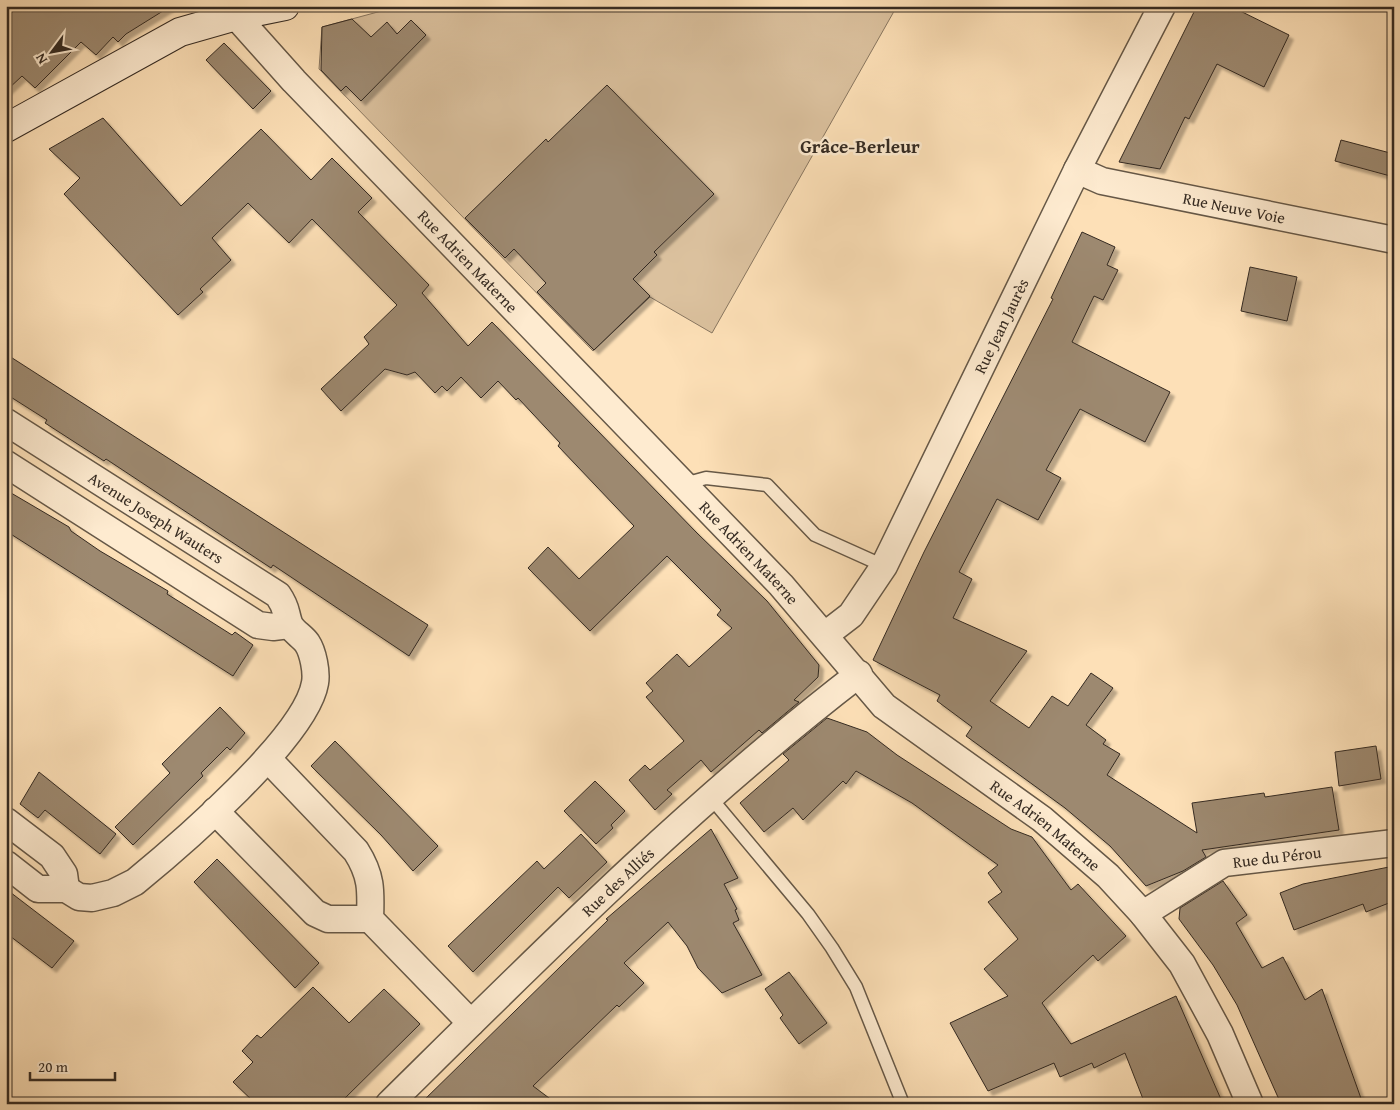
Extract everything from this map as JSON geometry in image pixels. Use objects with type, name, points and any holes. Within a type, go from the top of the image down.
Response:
[{"type":"street","points":[[6,128],[180,32],[231,11],[286,6]]},
{"type":"street","name":"Rue Jean Jaurès","points":[[825,635],[851,615],[884,566],[1077,170],[1162,6]]},
{"type":"street","name":"Rue Adrien Materne","points":[[231,11],[294,81],[781,585],[859,674],[884,706],[1042,819],[1108,876],[1144,914],[1182,964],[1220,1034],[1250,1104]]},
{"type":"street","name":"Rue Neuve Voie","points":[[1077,170],[1102,181],[1394,240]]},
{"type":"street","name":"Avenue Joseph Wauters","points":[[6,422],[278,595],[286,607],[289,625],[307,643],[314,663],[316,682],[310,700],[292,731],[268,759],[215,811],[135,882],[113,893],[92,898],[78,897],[66,890],[38,889],[6,864]]},
{"type":"street","points":[[6,464],[258,625],[273,628],[289,625]]},
{"type":"street","name":"Rue des Alliés","points":[[389,1104],[614,885],[711,798],[859,674]]},
{"type":"street","points":[[268,759],[356,851],[366,867],[371,888],[370,919]]},
{"type":"street","points":[[215,811],[315,913],[328,919],[370,919],[471,1023]]},
{"type":"street","points":[[6,820],[52,856],[64,874],[66,890]]},
{"type":"street","name":"Rue du Pérou","points":[[1144,914],[1224,864],[1394,843]]},
{"type":"lane","points":[[684,484],[706,478],[766,485],[815,534],[884,566]]},
{"type":"lane","points":[[711,798],[808,914],[832,948],[856,987],[903,1104]]},
{"type":"shaded area","points":[[400,6],[897,6],[712,333],[650,297],[593,351],[319,69],[322,27]]},
{"type":"building","points":[[6,6],[171,6],[126,34],[118,42],[113,37],[96,55],[81,42],[35,88],[22,76],[6,91]]},
{"type":"building","points":[[1197,6],[1230,6],[1289,35],[1264,87],[1217,64],[1189,119],[1185,117],[1160,169],[1119,162]]},
{"type":"building","points":[[352,19],[371,37],[387,22],[397,34],[411,20],[426,35],[361,101],[346,86],[341,91],[321,70],[322,27]]},
{"type":"building","points":[[224,43],[271,91],[253,109],[206,60]]},
{"type":"building","points":[[607,85],[714,194],[654,252],[657,255],[633,279],[650,296],[594,350],[537,292],[546,283],[514,249],[505,258],[465,218],[546,139],[548,142]]},
{"type":"building","points":[[103,118],[181,206],[261,129],[311,180],[332,158],[372,198],[358,212],[429,285],[422,293],[468,346],[492,322],[697,533],[767,601],[819,665],[818,677],[794,700],[799,702],[762,733],[759,730],[711,772],[701,760],[667,790],[672,794],[655,810],[629,780],[645,765],[650,770],[684,741],[646,697],[653,691],[646,683],[677,654],[689,667],[732,628],[717,615],[721,610],[667,556],[590,631],[528,568],[548,547],[579,579],[634,526],[558,446],[560,443],[518,398],[516,400],[498,381],[481,398],[461,377],[447,391],[442,386],[435,393],[415,372],[407,375],[385,369],[341,411],[321,389],[369,344],[364,337],[397,305],[312,219],[289,243],[248,203],[212,238],[231,260],[200,289],[203,292],[178,315],[64,194],[80,178],[49,149]]},
{"type":"building","points":[[1341,140],[1394,154],[1394,177],[1335,161]]},
{"type":"building","points":[[1082,232],[1115,247],[1107,265],[1118,270],[1103,300],[1094,296],[1072,342],[1170,392],[1145,442],[1080,409],[1046,470],[1061,478],[1038,520],[997,499],[959,572],[972,579],[953,618],[1027,651],[990,701],[1029,728],[1052,696],[1068,706],[1091,673],[1113,688],[1086,725],[1106,740],[1103,744],[1120,754],[1107,775],[1197,833],[1192,803],[1264,793],[1265,797],[1332,787],[1339,830],[1202,850],[1206,857],[1183,871],[1146,886],[1110,846],[1065,808],[966,736],[972,727],[937,701],[940,695],[873,660],[924,552],[1053,299],[1051,298]]},
{"type":"building","points":[[1250,267],[1297,277],[1287,321],[1241,311]]},
{"type":"building","points":[[6,354],[428,625],[409,656],[273,565],[271,568],[106,459],[104,461],[45,423],[47,420],[6,394]]},
{"type":"building","points":[[6,490],[69,527],[71,531],[100,551],[168,591],[167,594],[232,635],[235,632],[253,645],[233,676],[6,531]]},
{"type":"building","points":[[220,707],[245,733],[230,750],[227,747],[201,773],[203,776],[133,845],[115,827],[170,773],[162,764]]},
{"type":"building","points":[[827,718],[867,732],[897,755],[1011,829],[1032,837],[1071,890],[1078,884],[1126,936],[1098,961],[1093,955],[1042,1003],[1071,1044],[1176,996],[1223,1104],[1145,1104],[1125,1053],[1094,1068],[1092,1063],[1060,1077],[1054,1063],[988,1091],[950,1023],[1008,996],[984,969],[1018,939],[988,902],[1002,892],[988,873],[998,865],[912,803],[856,771],[846,784],[843,781],[803,820],[793,808],[764,832],[740,803],[789,760],[783,754]]},
{"type":"building","points":[[335,741],[438,846],[413,871],[381,835],[311,766]]},
{"type":"building","points":[[1376,746],[1381,779],[1339,786],[1335,752]]},
{"type":"building","points":[[39,772],[116,834],[100,854],[45,810],[38,818],[20,804]]},
{"type":"building","points":[[595,781],[625,811],[611,825],[613,828],[596,844],[564,811]]},
{"type":"building","points":[[711,829],[738,878],[724,884],[737,909],[735,910],[739,920],[733,923],[762,975],[722,993],[698,968],[687,946],[668,922],[624,963],[644,983],[619,1007],[617,1005],[533,1086],[557,1104],[420,1104],[608,920],[606,919]]},
{"type":"building","points":[[581,834],[607,862],[569,898],[558,887],[473,972],[448,946],[537,861],[544,869]]},
{"type":"building","points":[[217,859],[319,963],[295,988],[194,882]]},
{"type":"building","points":[[1389,867],[1394,883],[1394,901],[1366,912],[1363,904],[1294,930],[1280,893],[1303,884]]},
{"type":"building","points":[[1223,881],[1247,915],[1236,923],[1262,968],[1283,957],[1305,1000],[1322,989],[1363,1104],[1281,1104],[1237,1005],[1213,965],[1179,919],[1180,908]]},
{"type":"building","points":[[6,889],[74,941],[52,968],[6,933]]},
{"type":"building","points":[[789,972],[827,1023],[799,1044],[780,1018],[783,1015],[765,989]]},
{"type":"building","points":[[313,987],[349,1023],[384,989],[420,1024],[339,1104],[256,1104],[233,1082],[253,1062],[242,1051],[257,1035],[261,1038]]},
{"type":"district","name":"Grâce-Berleur","points":[[860,146]]}]
